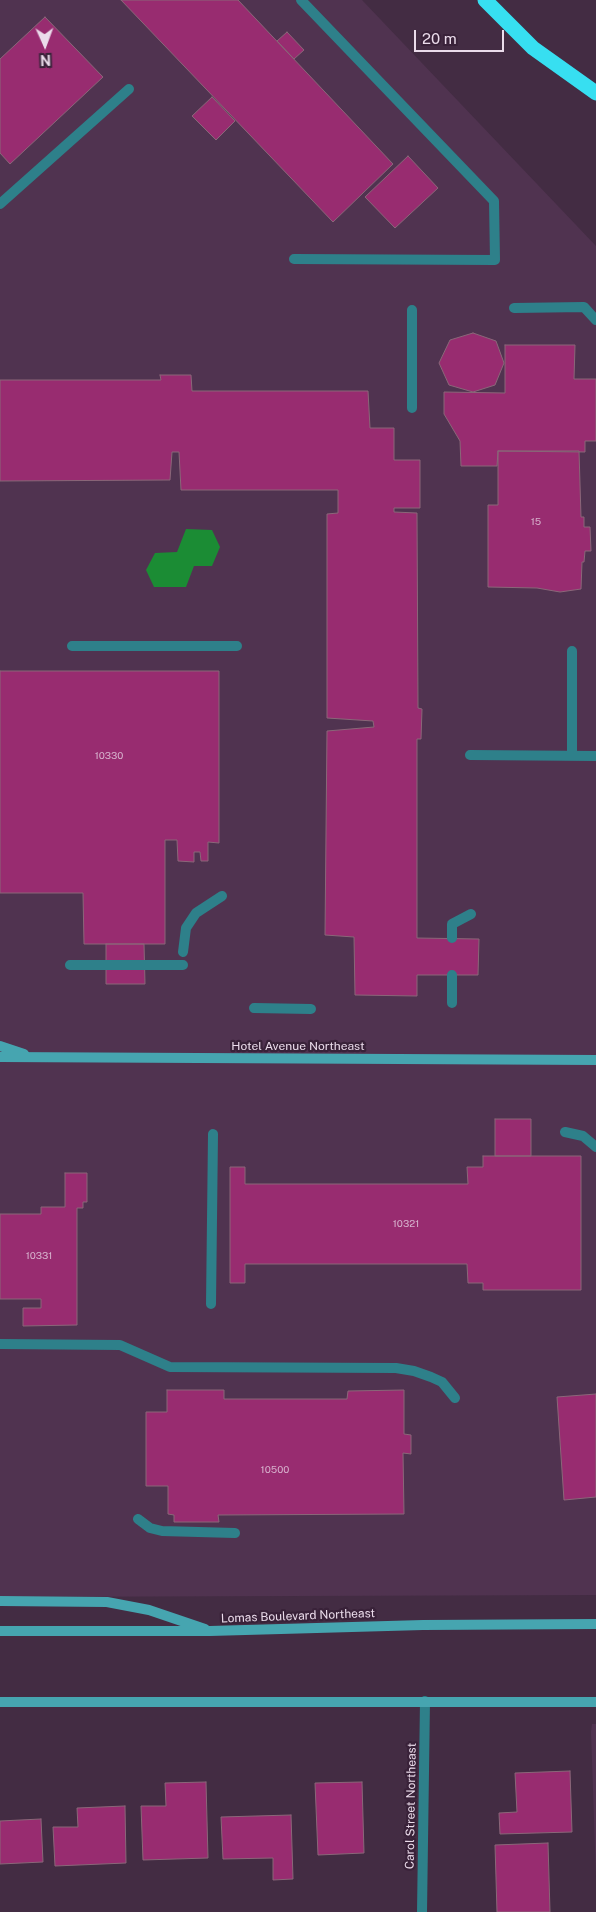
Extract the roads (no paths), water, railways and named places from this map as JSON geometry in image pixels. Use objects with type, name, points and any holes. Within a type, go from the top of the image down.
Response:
[{"type":"highway","points":[[485,0],[533,48],[596,93]]},
{"type":"main road","points":[[0,1046],[32,1057]]},
{"type":"main road","name":"Hotel Avenue Northeast","points":[[0,1057],[596,1060]]},
{"type":"main road","points":[[0,1601],[107,1602],[149,1610],[189,1622],[210,1631]]},
{"type":"main road","name":"Lomas Boulevard Northeast","points":[[0,1631],[210,1631],[423,1625],[596,1624]]},
{"type":"main road","points":[[0,1702],[596,1702]]},
{"type":"street","points":[[294,259],[495,260],[494,201],[301,0]]},
{"type":"street","points":[[0,204],[128,89]]},
{"type":"street","points":[[514,308],[584,306],[596,320]]},
{"type":"street","points":[[412,310],[412,408]]},
{"type":"street","points":[[72,646],[237,646]]},
{"type":"street","points":[[572,651],[572,756]]},
{"type":"street","points":[[470,755],[596,756]]},
{"type":"street","points":[[183,952],[186,928],[196,913],[222,896]]},
{"type":"street","points":[[452,938],[452,924],[471,914]]},
{"type":"street","points":[[70,965],[183,965]]},
{"type":"street","points":[[452,975],[452,1003]]},
{"type":"street","points":[[254,1008],[311,1009]]},
{"type":"street","points":[[565,1132],[583,1136],[596,1147]]},
{"type":"street","points":[[212,1304],[213,1134]]},
{"type":"street","points":[[0,1344],[120,1345],[170,1366],[396,1368],[431,1376],[442,1382],[455,1398]]},
{"type":"street","points":[[138,1519],[150,1528],[162,1531],[235,1533]]},
{"type":"street","name":"Carol Street Northeast","points":[[422,1912],[425,1701]]}]
